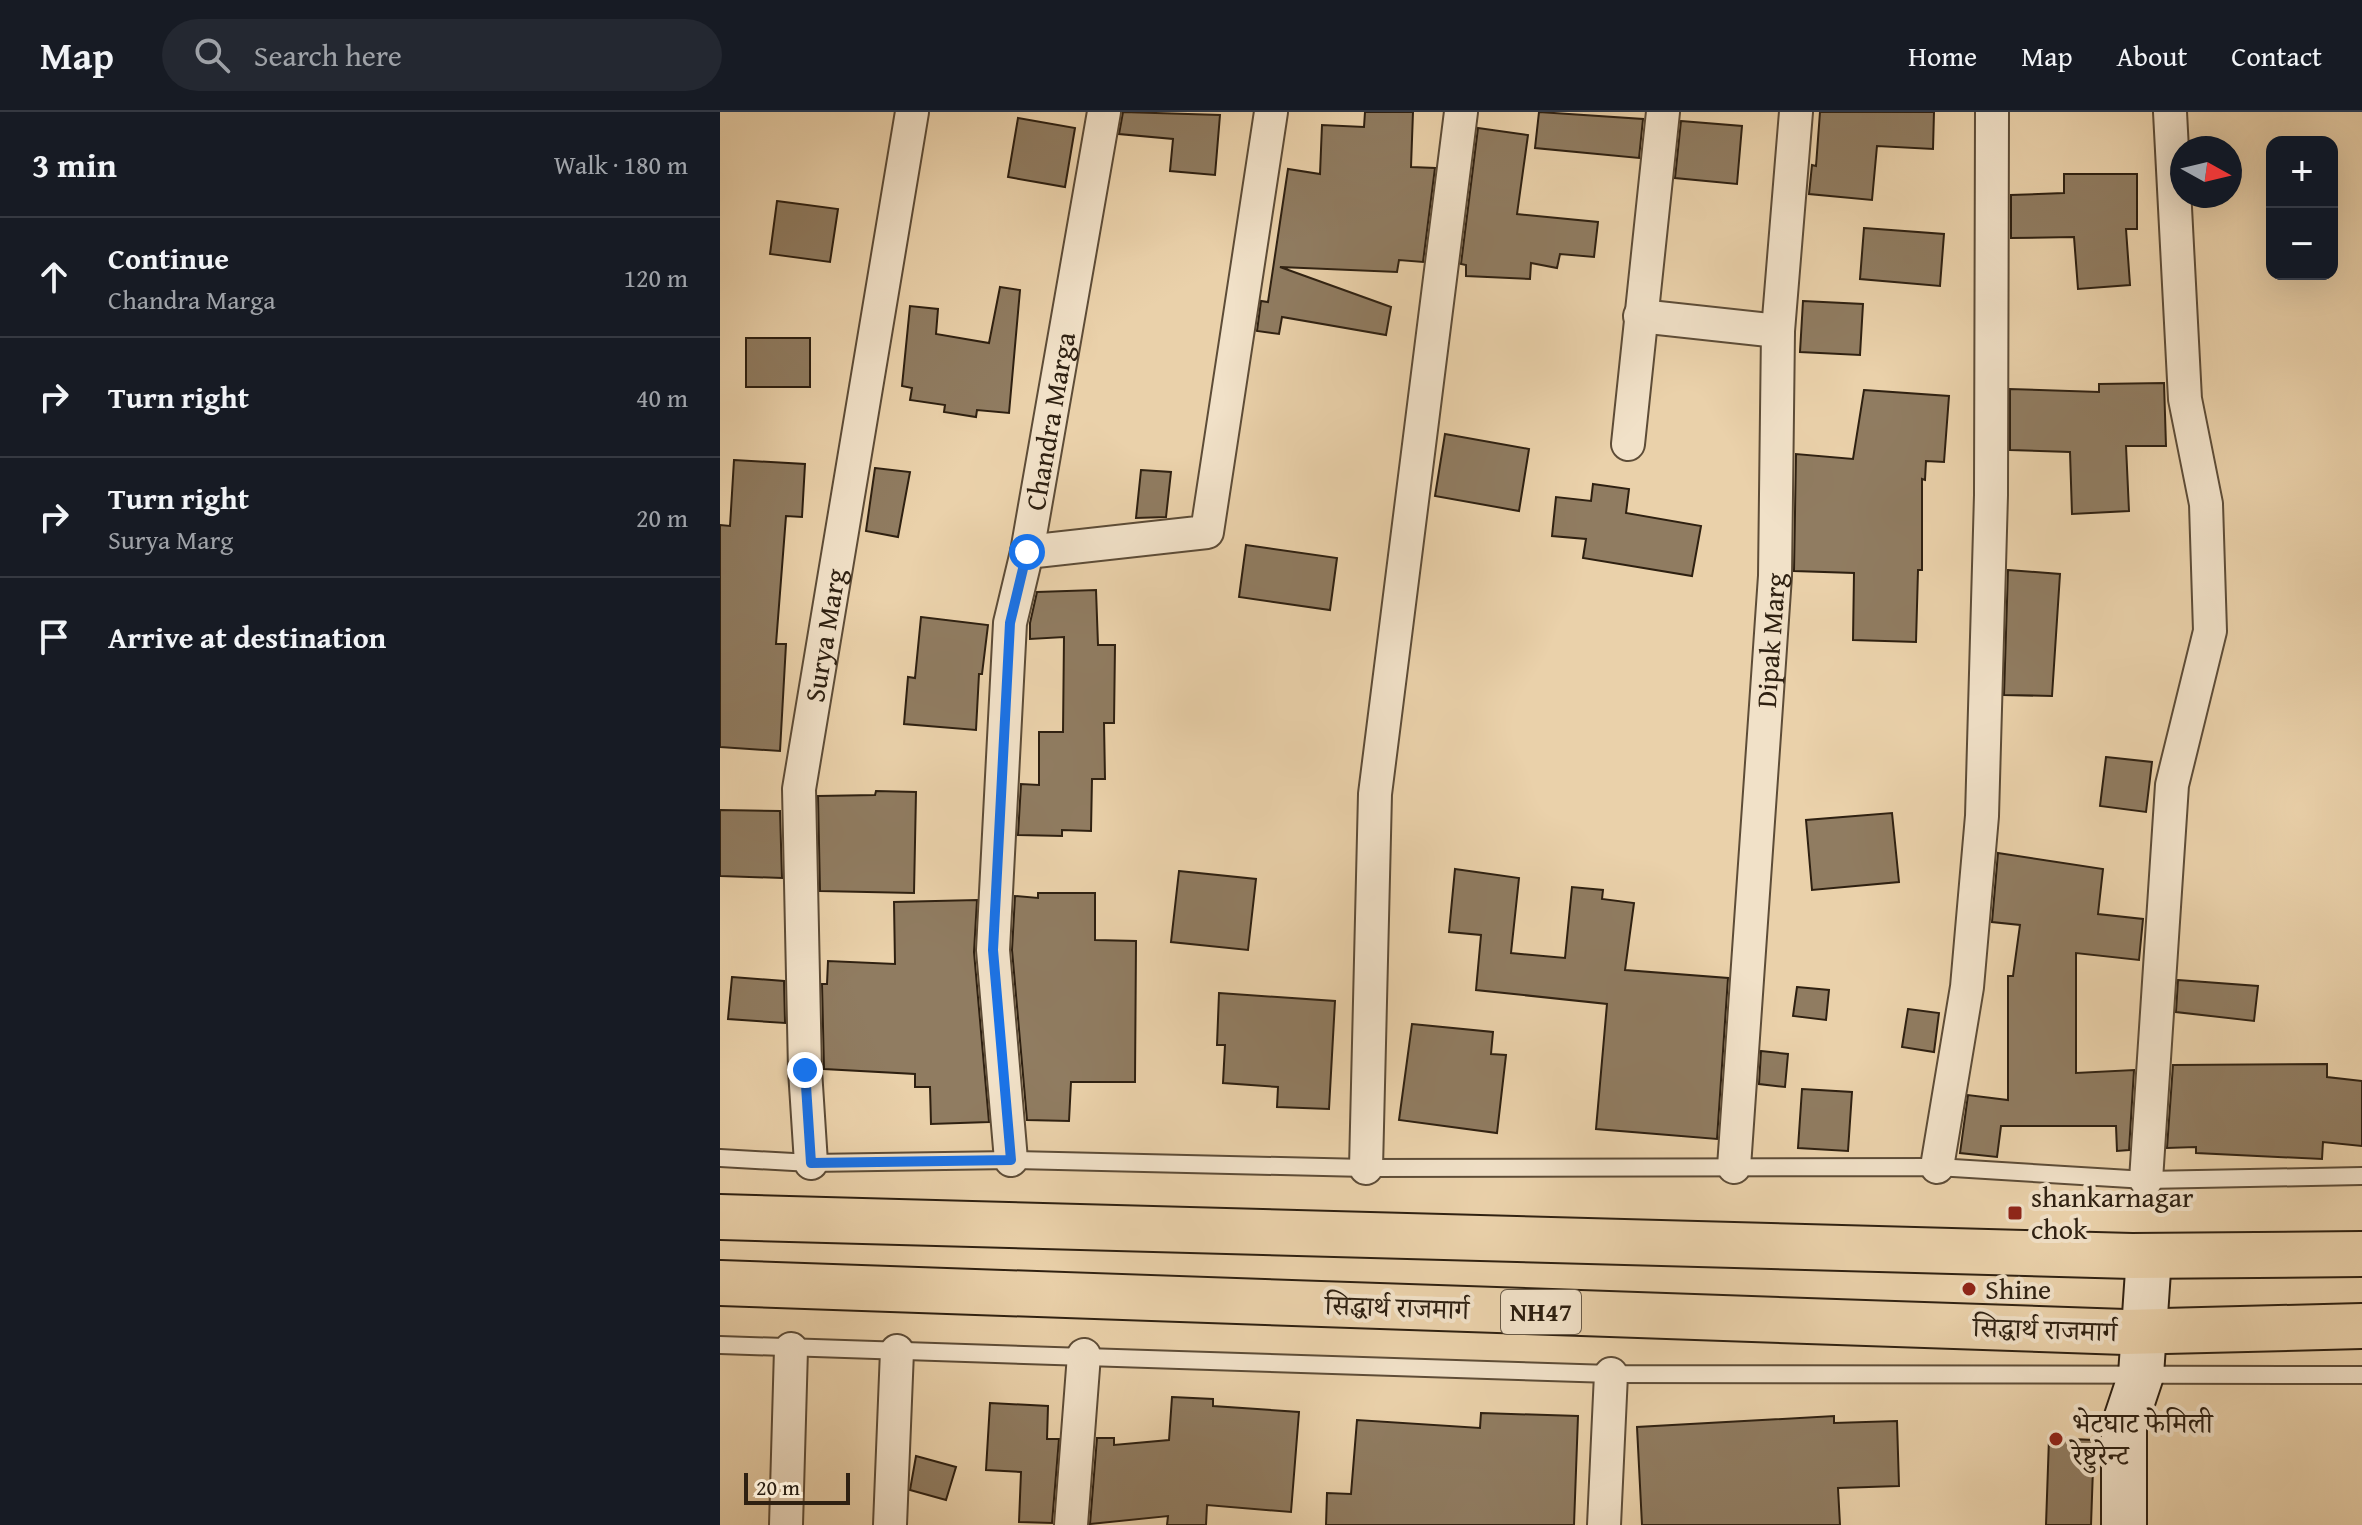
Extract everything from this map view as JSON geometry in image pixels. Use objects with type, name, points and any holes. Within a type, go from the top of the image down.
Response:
[{"type":"highway","points":[[720,1217],[2149,1256],[2362,1254]]},
{"type":"highway","name":"सिद्धार्थ राजमार्ग","points":[[720,1283],[2143,1332],[2362,1326]]},
{"type":"street","name":"Surya Marg","points":[[811,1163],[805,1070],[799,789],[912,112]]},
{"type":"street","name":"Chandra Marga","points":[[1011,1160],[993,950],[1010,623],[1027,552],[1104,112]]},
{"type":"street","points":[[1027,552],[1207,532],[1271,112]]},
{"type":"street","points":[[1366,1168],[1375,794],[1461,112]]},
{"type":"street","points":[[1628,444],[1663,112]]},
{"type":"street","name":"Dipak Marg","points":[[1734,1167],[1775,576],[1778,331],[1796,112]]},
{"type":"street","points":[[1937,1167],[1967,987],[1982,816],[1991,495],[1992,112]]},
{"type":"street","points":[[2146,1180],[2172,785],[2210,631],[2206,504],[2185,399],[2170,112]]},
{"type":"street","points":[[1640,316],[1778,331]]},
{"type":"street","points":[[2124,1525],[2124,1426],[2141,1375],[2149,1256]]},
{"type":"street","points":[[786,1525],[791,1349]]},
{"type":"street","points":[[890,1525],[897,1351]]},
{"type":"street","points":[[1071,1525],[1084,1355]]},
{"type":"street","points":[[1604,1525],[1611,1374]]},
{"type":"lane","points":[[720,1158],[811,1163],[1011,1160],[1366,1168],[1937,1167],[2146,1180],[2362,1176]]},
{"type":"lane","points":[[720,1345],[1611,1374],[2362,1375]]},
{"type":"building","points":[[1123,112],[1220,115],[1215,175],[1170,171],[1173,139],[1119,134]]},
{"type":"building","points":[[1365,112],[1413,112],[1411,167],[1435,168],[1423,262],[1399,260],[1397,272],[1280,267],[1391,307],[1386,335],[1282,317],[1279,334],[1257,331],[1261,301],[1268,302],[1288,169],[1320,174],[1322,125],[1364,127]]},
{"type":"building","points":[[1539,112],[1643,119],[1639,158],[1535,148]]},
{"type":"building","points":[[1820,112],[1934,112],[1933,149],[1877,146],[1872,200],[1809,194],[1812,165],[1816,166]]},
{"type":"building","points":[[1018,118],[1075,128],[1065,187],[1008,177]]},
{"type":"building","points":[[1681,121],[1742,126],[1737,184],[1675,178]]},
{"type":"building","points":[[1478,128],[1528,135],[1517,214],[1598,222],[1594,257],[1560,254],[1557,268],[1531,263],[1530,279],[1466,276],[1466,265],[1461,264]]},
{"type":"building","points":[[2064,174],[2137,174],[2137,229],[2126,229],[2130,285],[2078,289],[2074,237],[2011,238],[2011,195],[2064,193]]},
{"type":"building","points":[[777,201],[838,209],[830,262],[770,254]]},
{"type":"building","points":[[1864,228],[1944,234],[1940,286],[1860,279]]},
{"type":"building","points":[[1000,287],[1020,290],[1009,413],[977,410],[976,417],[944,412],[945,405],[910,400],[912,388],[902,386],[910,306],[938,309],[936,334],[989,343]]},
{"type":"building","points":[[1803,301],[1863,304],[1860,355],[1800,352]]},
{"type":"building","points":[[746,338],[810,338],[810,387],[746,387]]},
{"type":"building","points":[[2164,383],[2166,446],[2126,446],[2129,511],[2072,514],[2070,452],[2010,450],[2010,389],[2099,392],[2099,384]]},
{"type":"building","points":[[1864,390],[1949,396],[1944,462],[1926,461],[1925,480],[1922,479],[1922,570],[1918,570],[1916,642],[1853,640],[1854,573],[1794,571],[1796,454],[1853,459]]},
{"type":"building","points":[[1445,434],[1529,449],[1519,511],[1435,496]]},
{"type":"building","points":[[734,460],[805,464],[802,517],[786,516],[776,644],[786,644],[780,751],[720,747],[720,525],[730,526]]},
{"type":"building","points":[[875,468],[910,472],[898,537],[866,531]]},
{"type":"building","points":[[1141,470],[1171,472],[1166,517],[1136,518]]},
{"type":"building","points":[[1593,484],[1629,489],[1626,513],[1701,526],[1692,576],[1583,558],[1586,539],[1552,536],[1556,497],[1591,501]]},
{"type":"building","points":[[1246,545],[1337,558],[1330,610],[1239,597]]},
{"type":"building","points":[[2008,570],[2060,574],[2052,696],[2004,695]]},
{"type":"building","points":[[1096,590],[1098,645],[1115,645],[1114,723],[1104,723],[1105,779],[1092,779],[1091,831],[1062,830],[1062,836],[1018,835],[1021,784],[1039,785],[1039,732],[1063,732],[1064,637],[1030,639],[1037,592]]},
{"type":"building","points":[[921,617],[988,625],[982,674],[979,674],[976,730],[904,724],[908,677],[915,678]]},
{"type":"building","points":[[2106,757],[2152,762],[2146,812],[2100,806]]},
{"type":"building","points":[[876,791],[916,792],[914,893],[820,891],[818,796],[875,795]]},
{"type":"building","points":[[720,810],[780,811],[782,878],[720,876]]},
{"type":"building","points":[[1892,813],[1899,882],[1812,890],[1806,820]]},
{"type":"building","points":[[1998,853],[2103,869],[2098,914],[2143,919],[2139,960],[2076,953],[2076,1073],[2134,1070],[2129,1150],[2117,1151],[2116,1126],[2001,1126],[1997,1157],[1960,1153],[1968,1095],[2008,1100],[2008,976],[2013,976],[2020,925],[1992,922]]},
{"type":"building","points":[[1455,869],[1519,878],[1511,953],[1565,958],[1572,887],[1603,890],[1602,899],[1634,903],[1625,970],[1728,978],[1717,1139],[1596,1129],[1607,1004],[1476,990],[1481,935],[1449,932]]},
{"type":"building","points":[[1179,871],[1256,879],[1248,950],[1171,942]]},
{"type":"building","points":[[1038,893],[1095,893],[1095,940],[1136,941],[1135,1082],[1071,1082],[1069,1121],[1027,1120],[1012,950],[1015,896],[1038,898]]},
{"type":"building","points":[[977,900],[974,952],[989,1122],[931,1124],[930,1087],[915,1087],[915,1074],[824,1069],[822,984],[827,984],[828,961],[895,964],[894,902]]},
{"type":"building","points":[[732,977],[784,981],[785,1023],[728,1019]]},
{"type":"building","points":[[2178,980],[2258,986],[2254,1021],[2176,1012]]},
{"type":"building","points":[[1797,987],[1829,990],[1826,1020],[1793,1016]]},
{"type":"building","points":[[1219,993],[1335,1001],[1329,1109],[1277,1107],[1278,1087],[1223,1083],[1225,1045],[1217,1045]]},
{"type":"building","points":[[1908,1009],[1939,1013],[1934,1052],[1902,1047]]},
{"type":"building","points":[[1412,1024],[1493,1032],[1491,1054],[1506,1055],[1497,1133],[1399,1120]]},
{"type":"building","points":[[1761,1051],[1788,1054],[1785,1087],[1759,1084]]},
{"type":"building","points":[[2327,1064],[2327,1077],[2362,1081],[2362,1146],[2323,1142],[2322,1159],[2196,1153],[2196,1147],[2167,1148],[2173,1065]]},
{"type":"building","points":[[1802,1089],[1852,1092],[1848,1151],[1798,1148]]},
{"type":"building","points":[[1172,1397],[1213,1399],[1213,1406],[1299,1412],[1291,1512],[1207,1505],[1206,1525],[1167,1525],[1168,1516],[1090,1524],[1097,1438],[1114,1438],[1114,1445],[1169,1440]]},
{"type":"building","points":[[990,1403],[1048,1406],[1047,1439],[1059,1439],[1052,1523],[1019,1522],[1021,1472],[986,1470]]},
{"type":"building","points":[[1481,1413],[1578,1416],[1574,1525],[1326,1525],[1327,1493],[1351,1494],[1357,1420],[1480,1428]]},
{"type":"building","points":[[1834,1416],[1834,1423],[1897,1421],[1899,1486],[1838,1488],[1840,1525],[1642,1525],[1637,1427]]},
{"type":"building","points":[[2049,1438],[2094,1440],[2091,1525],[2046,1525]]},
{"type":"building","points":[[916,1456],[956,1467],[946,1500],[910,1490]]},
{"type":"place","name":"shankarnagar chok","points":[[2015,1213]]},
{"type":"place","name":"Shine","points":[[1969,1289]]},
{"type":"place","name":"भेटघाट फेमिली रेष्टुरेन्ट","points":[[2056,1439]]},
{"type":"route","points":[[805,1070],[811,1163],[1011,1160],[993,950],[1010,623],[1027,552]]}]
